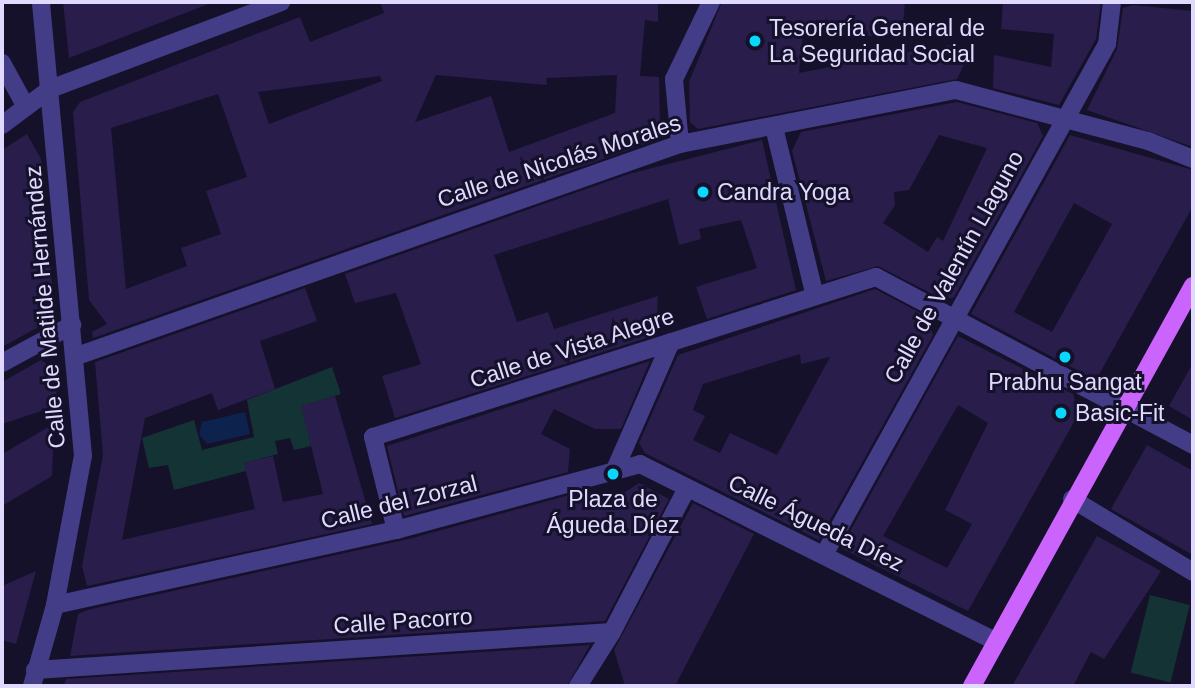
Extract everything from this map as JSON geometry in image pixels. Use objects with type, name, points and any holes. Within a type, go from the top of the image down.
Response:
[{"type":"main road","points":[[972,686],[1072,499],[1193,286]]},
{"type":"street","name":"Calle de Matilde Hernández","points":[[33,678],[55,605],[83,456],[41,2]]},
{"type":"street","points":[[2,125],[50,89],[281,2]]},
{"type":"street","points":[[680,144],[674,79],[710,2]]},
{"type":"street","name":"Calle de Valentín Llaguno","points":[[825,553],[1107,44],[1112,2]]},
{"type":"street","points":[[2,63],[26,107]]},
{"type":"street","name":"Calle de Nicolás Morales","points":[[74,357],[680,144],[956,90],[1062,121],[1149,141],[1193,159]]},
{"type":"street","points":[[774,127],[816,296]]},
{"type":"street","name":"Calle de Vista Alegre","points":[[396,530],[373,437],[876,277],[954,319]]},
{"type":"street","points":[[954,319],[1123,410],[1193,444]]},
{"type":"street","points":[[2,363],[72,325]]},
{"type":"street","points":[[613,474],[671,342]]},
{"type":"street","name":"Calle Águeda Díez","points":[[613,474],[640,464],[825,553],[995,642]]},
{"type":"street","name":"Calle del Zorzal","points":[[55,605],[396,530],[613,474]]},
{"type":"street","points":[[578,686],[612,632],[687,488]]},
{"type":"street","points":[[1072,499],[1193,572]]},
{"type":"street","name":"Calle Pacorro","points":[[33,678],[612,632]]},
{"type":"green space","points":[[332,367],[341,394],[302,406],[311,446],[294,450],[290,438],[275,441],[278,454],[245,463],[246,471],[174,490],[168,465],[149,468],[142,438],[194,420],[202,450],[254,437],[247,400]]},
{"type":"green space","points":[[1150,595],[1190,605],[1170,683],[1131,673]]},
{"type":"water","points":[[245,412],[250,434],[207,444],[199,434],[202,422]]},
{"type":"building","points":[[63,2],[211,2],[211,3],[69,58]]},
{"type":"building","points":[[380,2],[658,2],[658,22],[645,20],[640,76],[659,77],[660,129],[651,142],[93,338],[92,332],[107,324],[89,300],[73,112],[80,102],[300,17],[310,42],[384,13]],"holes":[[[436,75],[547,85],[546,78],[617,75],[615,113],[509,152],[491,96],[415,122]],[[380,76],[382,81],[269,124],[258,92]],[[218,94],[247,177],[206,191],[221,234],[181,248],[187,266],[126,289],[111,128]]]},
{"type":"building","points":[[722,2],[905,2],[903,24],[873,23],[872,36],[803,33],[799,73],[918,50],[945,52],[947,45],[971,50],[957,79],[698,129],[690,122],[689,82]]},
{"type":"building","points":[[1003,2],[1101,2],[1096,39],[1059,105],[993,88],[994,55],[1051,67],[1054,34],[1001,29]]},
{"type":"building","points":[[1133,5],[1193,11],[1193,147],[1087,110],[1117,49],[1123,8]]},
{"type":"building","points":[[957,102],[1037,123],[1043,136],[954,297],[944,300],[878,266],[826,281],[792,151],[801,132]],"holes":[[[939,135],[987,148],[943,241],[937,237],[928,252],[883,223],[895,205],[894,192],[909,190]]]},
{"type":"building","points":[[27,134],[41,159],[55,318],[2,347],[2,150]]},
{"type":"building","points":[[1070,135],[1193,170],[1193,206],[1096,380],[971,314]],"holes":[[[1074,203],[1112,224],[1052,332],[1014,312]]]},
{"type":"building","points":[[762,140],[796,290],[707,319],[696,287],[757,268],[741,220],[699,229],[701,239],[679,245],[668,199],[494,255],[517,322],[548,312],[554,329],[658,296],[656,335],[395,418],[382,376],[421,364],[396,293],[355,303],[345,274],[629,174]]},
{"type":"building","points":[[305,288],[317,321],[260,341],[275,389],[218,410],[212,393],[145,418],[122,540],[255,509],[244,463],[273,456],[283,502],[323,494],[301,406],[335,396],[372,524],[87,586],[82,566],[103,455],[95,362]]},
{"type":"building","points":[[875,289],[928,317],[933,335],[819,540],[645,453],[639,443],[678,355]],"holes":[[[800,354],[801,364],[830,357],[777,455],[730,433],[720,453],[693,440],[705,416],[693,410],[703,384]]]},
{"type":"building","points":[[958,336],[1073,394],[1079,413],[968,611],[841,548]],"holes":[[[958,405],[988,423],[945,510],[972,524],[947,568],[883,536]]]},
{"type":"building","points":[[41,360],[61,374],[53,407],[2,424],[2,382]]},
{"type":"building","points":[[650,361],[621,429],[595,429],[554,409],[541,434],[570,449],[568,472],[404,516],[387,446]]},
{"type":"building","points":[[1193,363],[1193,420],[1169,406]]},
{"type":"building","points":[[54,424],[52,476],[2,506],[2,454]]},
{"type":"building","points":[[1147,445],[1193,471],[1193,555],[1111,509]]},
{"type":"building","points":[[639,483],[669,499],[605,621],[70,656],[78,614],[91,609],[409,539],[573,494],[575,501],[610,502]]},
{"type":"building","points":[[693,503],[754,534],[675,686],[625,686],[614,650]]},
{"type":"building","points":[[1097,536],[1161,571],[1104,659],[1091,652],[1073,686],[1012,686]]},
{"type":"building","points":[[36,571],[16,644],[2,640],[2,586]]},
{"type":"building","points":[[590,645],[567,686],[64,686],[66,679]]},
{"type":"place","name":"Tesorería General de La Seguridad Social","points":[[755,41]]},
{"type":"place","name":"Candra Yoga","points":[[703,192]]},
{"type":"place","name":"Prabhu Sangat","points":[[1065,357]]},
{"type":"place","name":"Basic-Fit","points":[[1061,413]]},
{"type":"place","name":"Plaza de Águeda Díez","points":[[613,474]]}]
